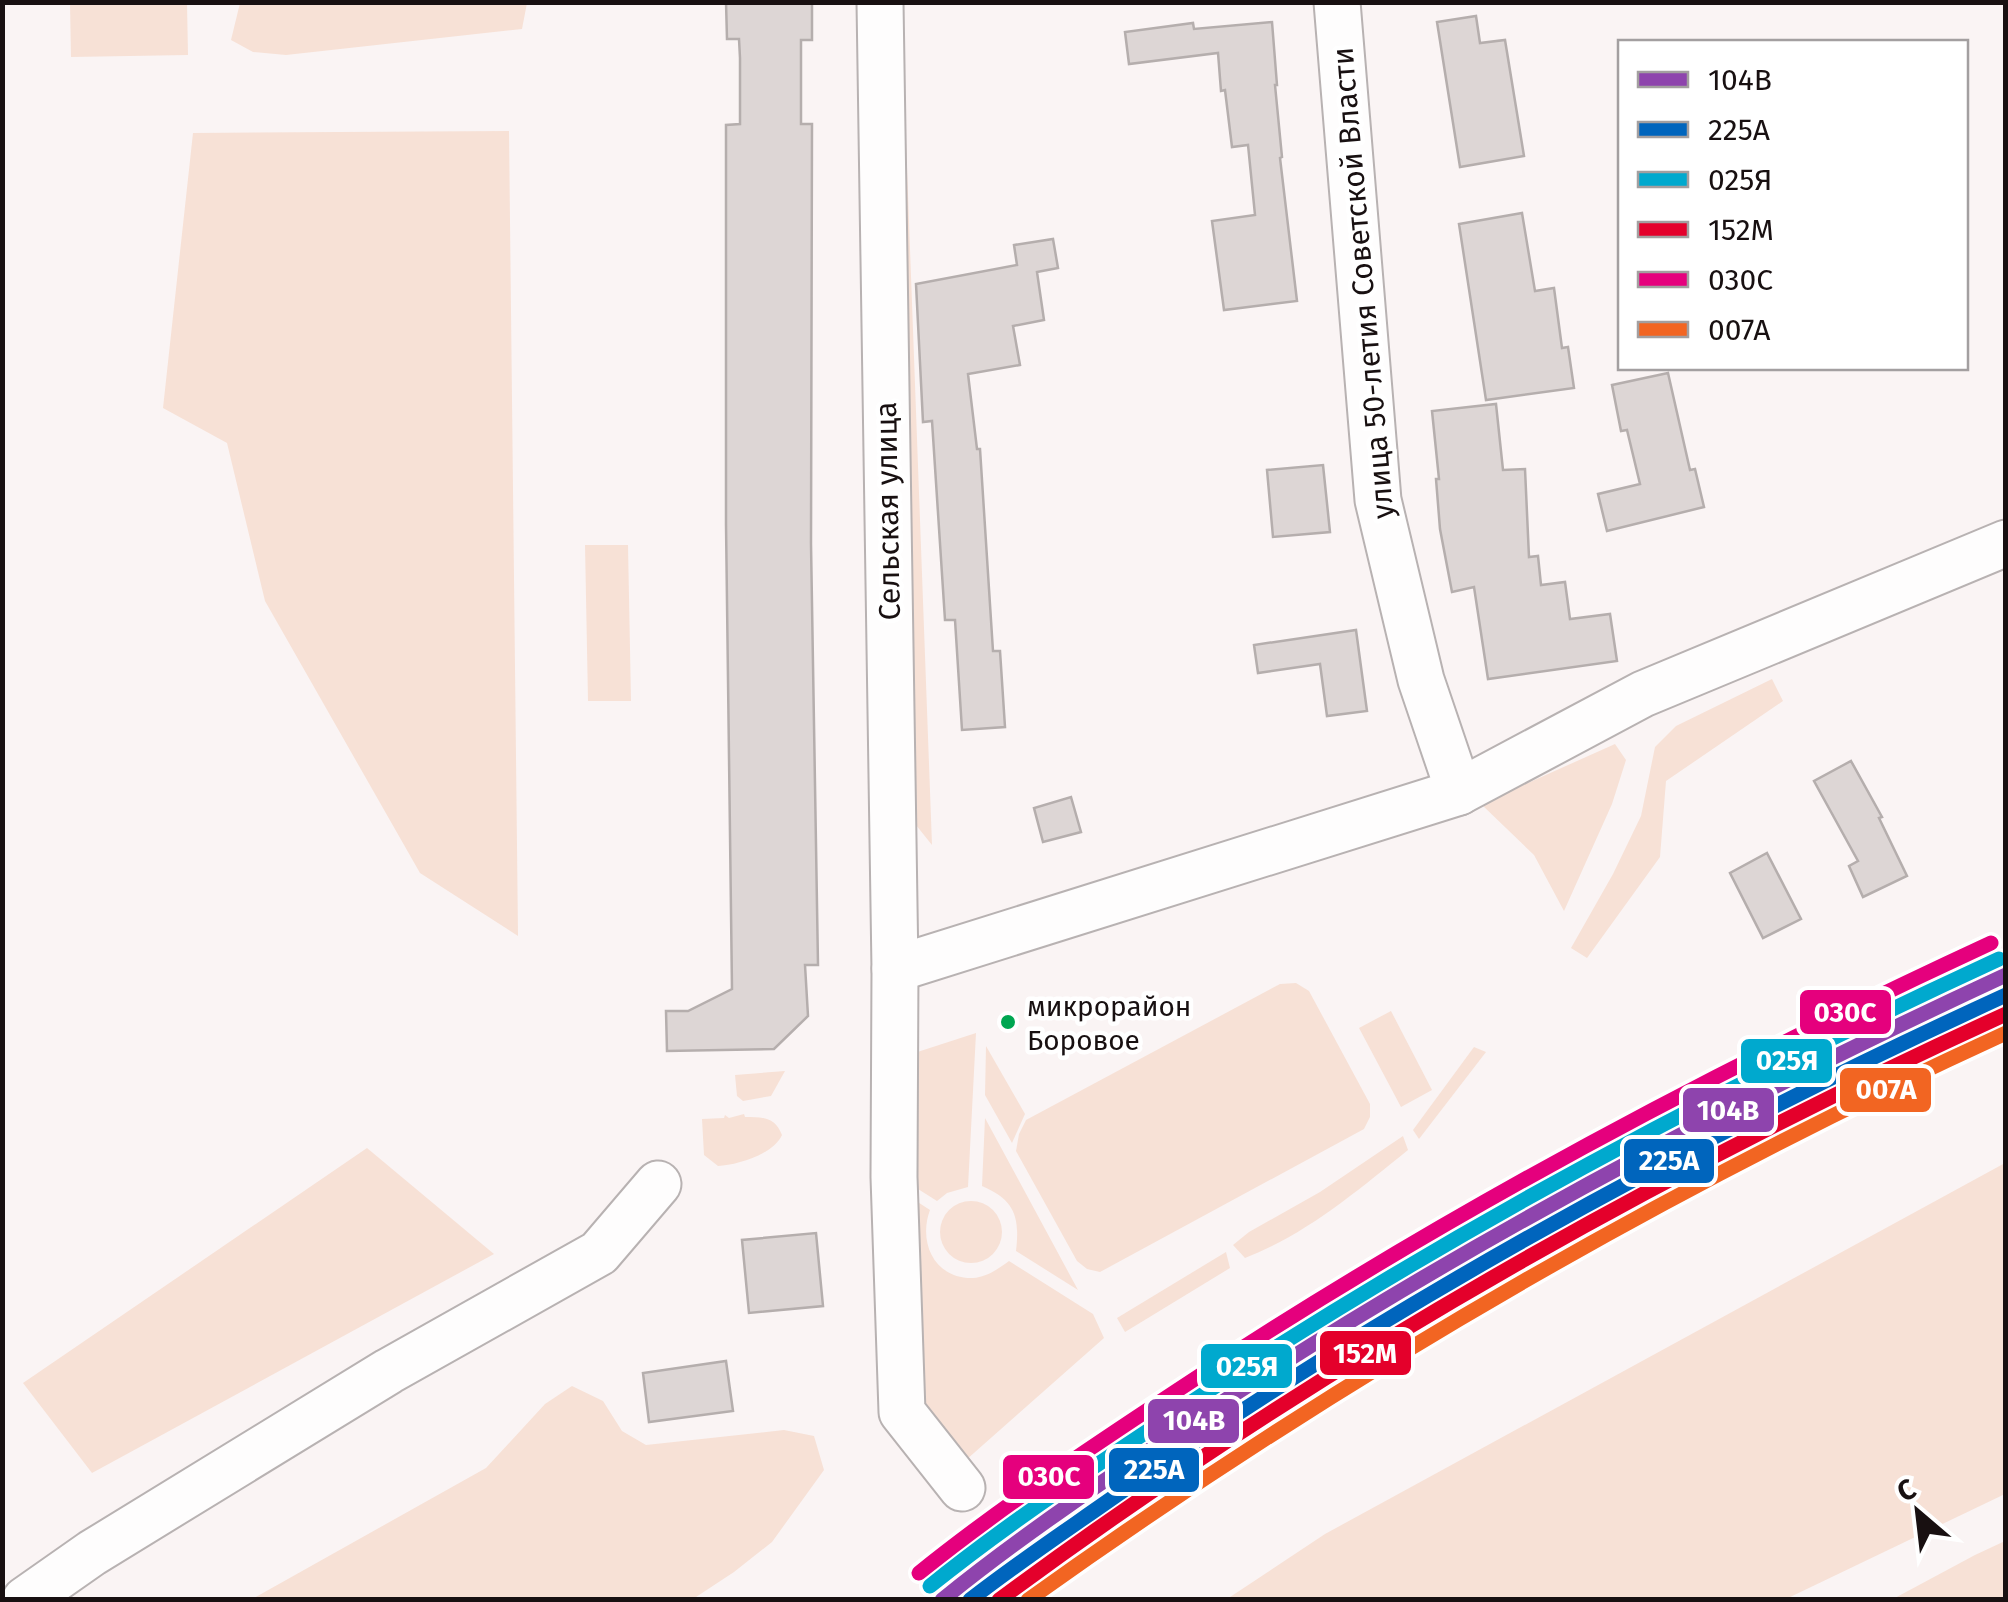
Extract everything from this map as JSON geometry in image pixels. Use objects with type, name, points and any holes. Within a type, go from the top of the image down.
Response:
[{"type":"street","name":"Сельская улица","points":[[880,2],[896,969],[894,1181],[902,1412],[962,1488]]},
{"type":"street","name":"улица 50-летия Советской Власти","points":[[1338,2],[1378,500],[1421,680],[1459,792]]},
{"type":"street","points":[[896,969],[1459,792],[1644,694],[2006,543]]},
{"type":"street","points":[[25,1600],[92,1553],[389,1371],[599,1253],[658,1184]]},
{"type":"shaded area","points":[[240,2],[527,3],[522,29],[286,55],[253,52],[231,40]]},
{"type":"shaded area","points":[[70,3],[187,3],[188,55],[71,57]]},
{"type":"shaded area","points":[[879,3],[904,3],[932,845],[908,815]]},
{"type":"shaded area","points":[[509,131],[518,936],[420,873],[265,601],[227,443],[163,408],[193,133]]},
{"type":"shaded area","points":[[585,545],[628,545],[631,701],[588,701]]},
{"type":"shaded area","points":[[1772,679],[1783,701],[1666,781],[1660,857],[1587,958],[1571,948],[1641,816],[1655,747],[1676,726]]},
{"type":"shaded area","points":[[1615,744],[1626,760],[1612,804],[1564,911],[1534,855],[1481,804]]},
{"type":"shaded area","points":[[1296,983],[1309,991],[1370,1104],[1370,1117],[1364,1129],[1100,1272],[1087,1269],[1077,1261],[1016,1151],[1026,1120],[1280,984]]},
{"type":"shaded area","points":[[1391,1011],[1432,1090],[1401,1107],[1359,1028]]},
{"type":"shaded area","points":[[976,1033],[968,1187],[947,1193],[937,1201],[907,1182],[902,1057]]},
{"type":"shaded area","points":[[986,1046],[1025,1114],[1012,1143],[985,1095]]},
{"type":"shaded area","points":[[1474,1047],[1486,1052],[1419,1139],[1413,1130]]},
{"type":"shaded area","points":[[785,1071],[771,1096],[743,1101],[737,1096],[735,1075]]},
{"type":"shaded area","points":[[744,1114],[772,1121],[782,1135],[763,1153],[718,1166],[704,1155],[702,1119]]},
{"type":"shaded area","points":[[985,1118],[1078,1290],[1016,1251],[1013,1211],[1002,1197],[982,1186]]},
{"type":"shaded area","points":[[1403,1136],[1408,1150],[1310,1224],[1245,1258],[1233,1245],[1320,1192]]},
{"type":"shaded area","points":[[367,1148],[494,1254],[92,1473],[23,1383]]},
{"type":"shaded area","points":[[2005,1163],[2005,1494],[1786,1599],[1227,1599],[1325,1534]]},
{"type":"shaded area","points":[[907,1195],[930,1210],[928,1246],[948,1272],[973,1278],[1009,1261],[1093,1314],[1104,1338],[966,1460],[918,1400]]},
{"type":"shaded area","points":[[971,1201],[993,1210],[1002,1232],[993,1254],[971,1263],[949,1254],[940,1232],[949,1210]]},
{"type":"shaded area","points":[[1226,1252],[1230,1268],[1125,1332],[1117,1318]]},
{"type":"shaded area","points":[[572,1386],[603,1401],[622,1431],[646,1445],[784,1430],[814,1436],[824,1470],[772,1542],[693,1599],[252,1599],[486,1468],[545,1404]]},
{"type":"shaded area","points":[[2005,1541],[2005,1599],[1893,1599],[1975,1555]]},
{"type":"building","points":[[726,2],[812,2],[812,40],[801,40],[801,124],[812,124],[811,544],[818,965],[805,965],[808,1016],[774,1049],[667,1051],[666,1011],[688,1011],[732,989],[726,125],[740,124],[740,58],[739,39],[727,39]]},
{"type":"building","points":[[1476,16],[1480,43],[1505,40],[1524,156],[1460,167],[1437,22]]},
{"type":"building","points":[[1272,22],[1280,158],[1297,301],[1224,310],[1212,221],[1255,215],[1248,145],[1232,147],[1218,53],[1129,64],[1125,32],[1193,23],[1194,29]]},
{"type":"building","points":[[1522,213],[1535,291],[1554,288],[1562,348],[1568,347],[1574,388],[1486,400],[1459,224]]},
{"type":"building","points":[[1053,239],[1058,268],[1037,272],[1044,320],[1013,326],[1020,365],[968,374],[980,449],[993,651],[1000,651],[1005,727],[962,730],[955,620],[945,620],[932,421],[923,422],[916,284],[1017,265],[1014,245]]},
{"type":"building","points":[[1668,373],[1690,470],[1695,469],[1704,507],[1607,531],[1598,494],[1640,484],[1627,430],[1621,431],[1612,385]]},
{"type":"building","points":[[1496,404],[1503,470],[1525,469],[1529,557],[1538,556],[1541,585],[1565,582],[1570,619],[1610,614],[1617,661],[1488,679],[1474,587],[1452,592],[1440,529],[1432,411]]},
{"type":"building","points":[[1323,465],[1330,532],[1273,537],[1267,470]]},
{"type":"building","points":[[1356,630],[1367,711],[1327,716],[1320,664],[1258,673],[1254,645]]},
{"type":"building","points":[[1851,761],[1882,817],[1879,818],[1907,876],[1863,897],[1849,866],[1858,861],[1814,781]]},
{"type":"building","points":[[1071,797],[1081,832],[1043,842],[1034,808]]},
{"type":"building","points":[[1767,853],[1801,919],[1763,938],[1730,873]]},
{"type":"building","points":[[816,1233],[823,1306],[749,1313],[742,1240]]},
{"type":"building","points":[[726,1361],[733,1411],[649,1422],[643,1373]]},
{"type":"transit line","name":"030C","points":[[919,1573],[1112,1434],[1276,1327],[1475,1207],[1679,1096],[1991,943]]},
{"type":"transit line","name":"025Я","points":[[930,1586],[1091,1469],[1385,1280],[1688,1111],[1999,959]]},
{"type":"transit line","name":"104В","points":[[942,1600],[1130,1463],[1292,1357],[1491,1238],[1797,1075],[2006,975]]},
{"type":"transit line","name":"225А","points":[[970,1600],[1218,1427],[1436,1291],[1660,1165],[2006,995]]},
{"type":"transit line","name":"152М","points":[[999,1600],[1239,1433],[1487,1281],[1743,1141],[2006,1014]]},
{"type":"transit line","name":"007А","points":[[1028,1600],[1263,1440],[1504,1293],[1751,1157],[2006,1033]]},
{"type":"place","name":"микрорайон Боровое","points":[[1008,1022]]}]
